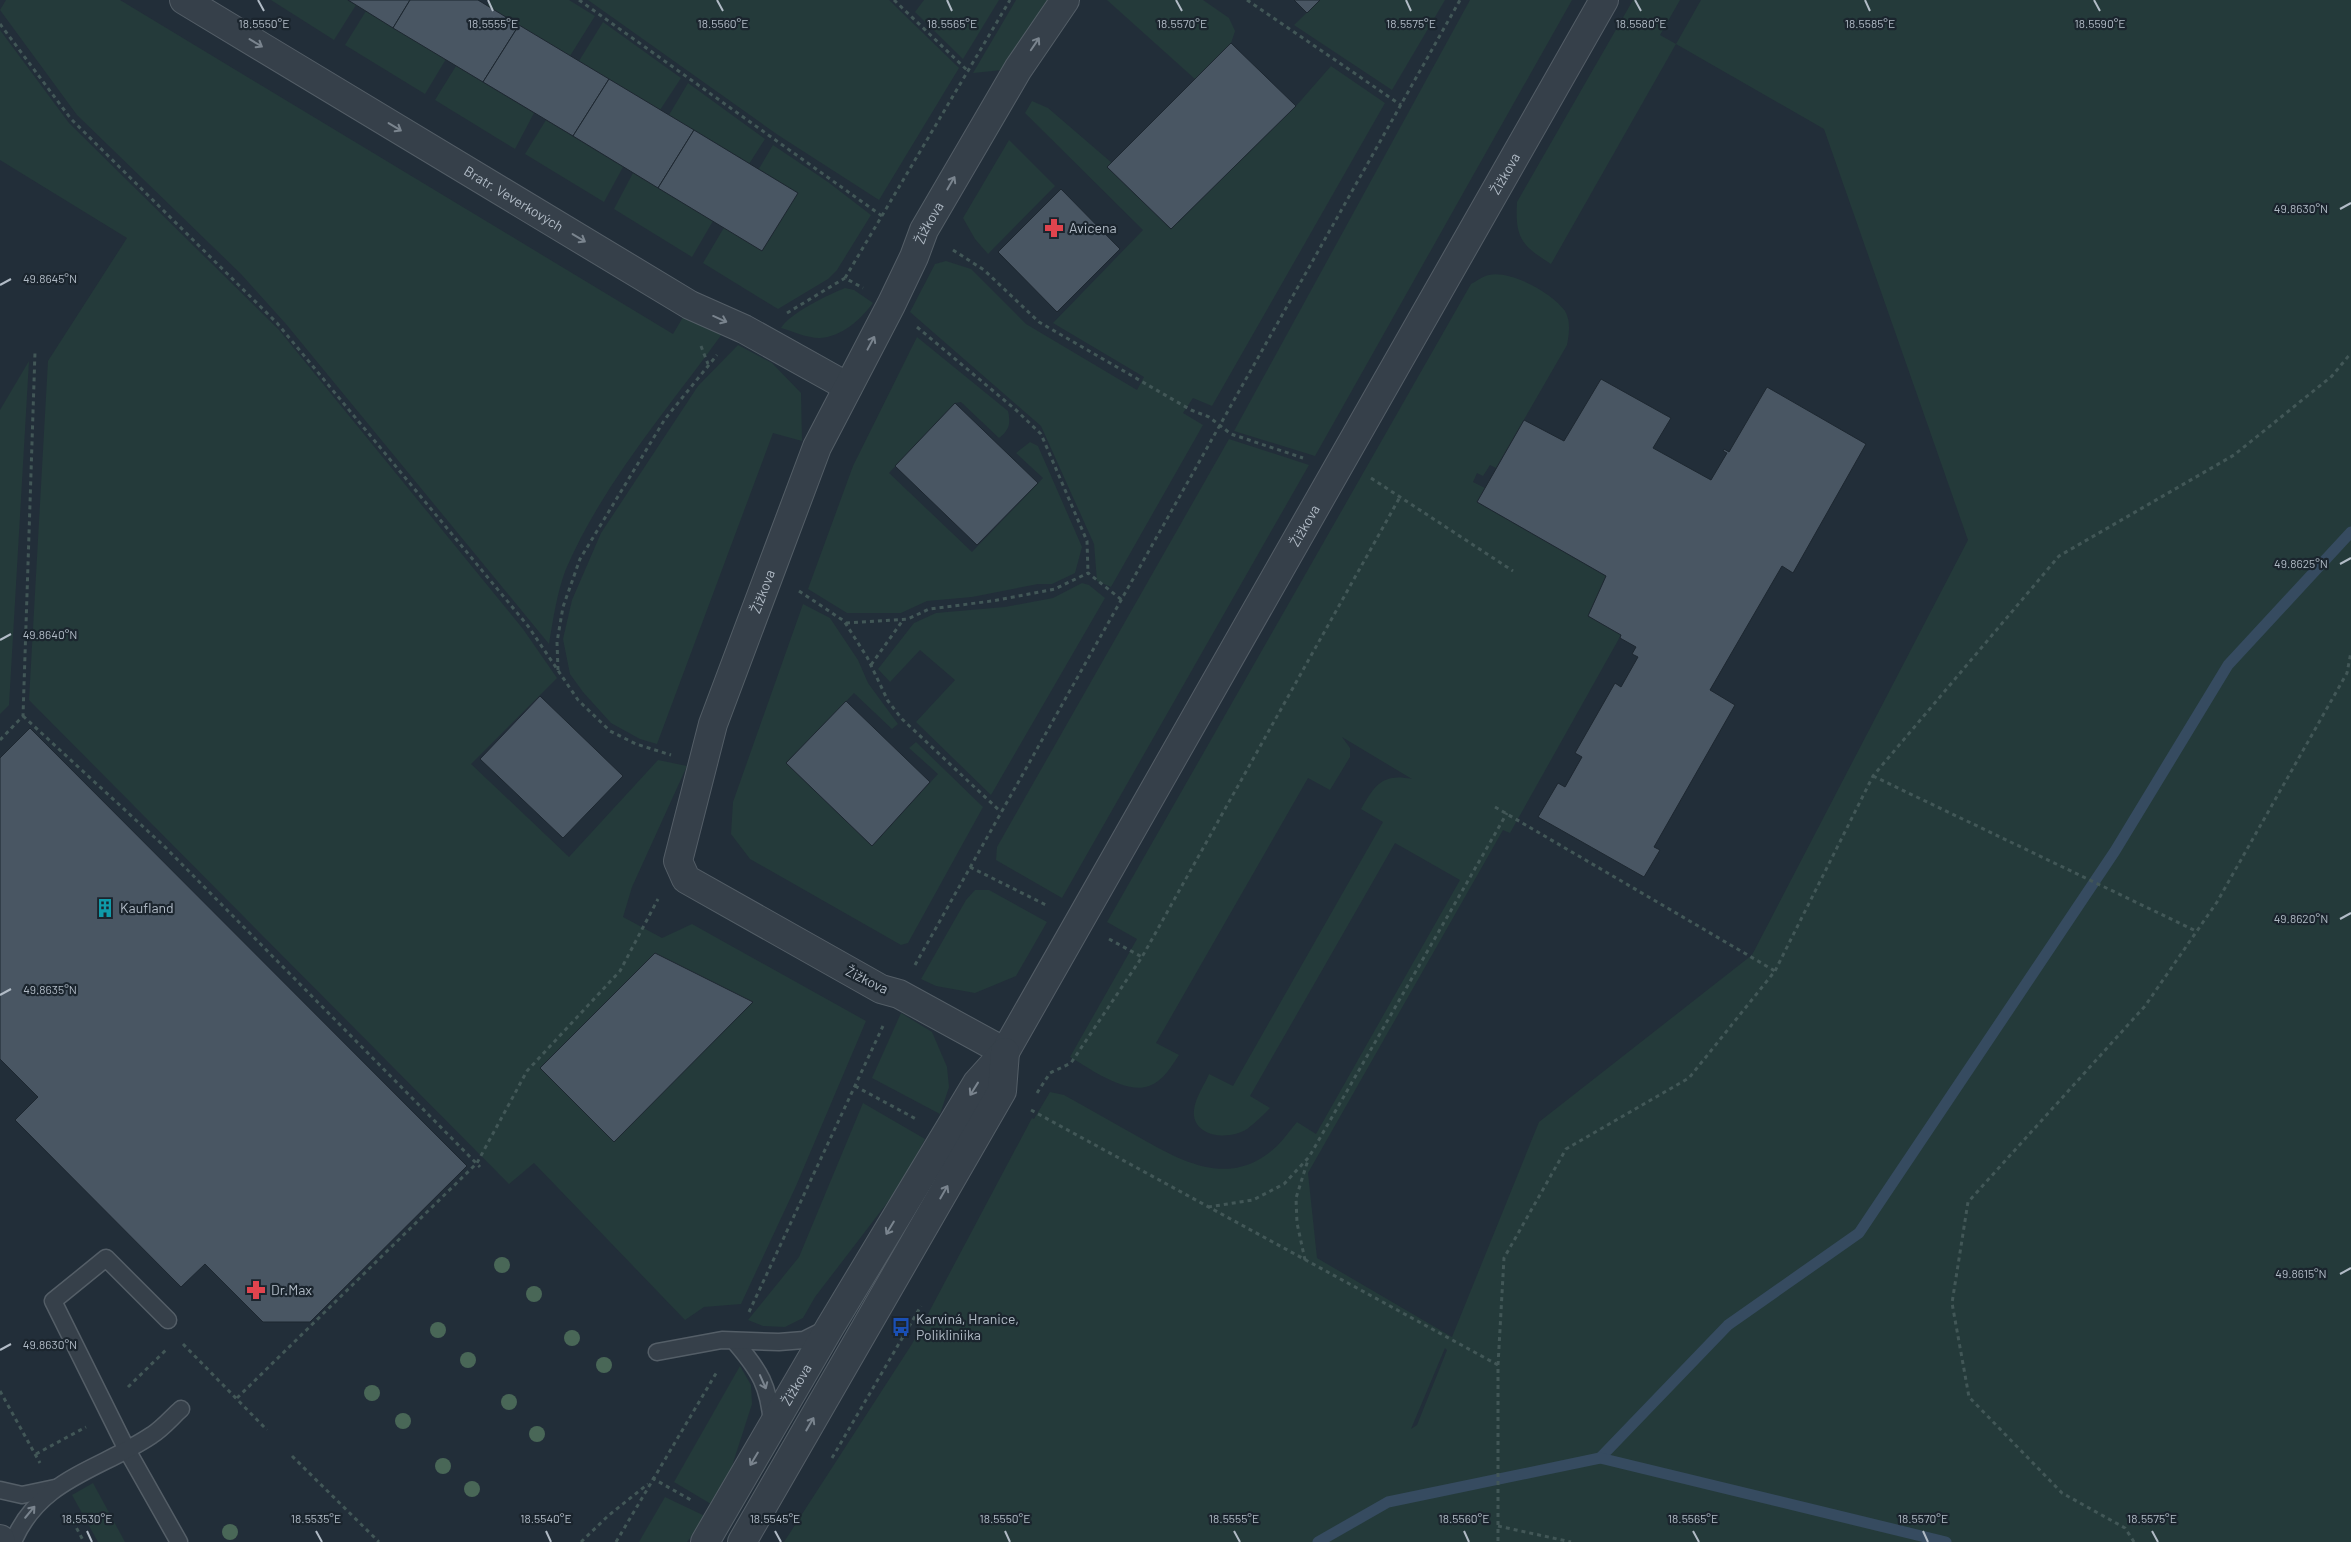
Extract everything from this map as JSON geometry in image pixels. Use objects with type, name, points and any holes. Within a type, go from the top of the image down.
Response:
[{"type":"street","name":"Bratr. Veverkových","points":[[184,0],[690,305],[755,335],[848,386]]},
{"type":"street","name":"Žižkova","points":[[1005,1052],[898,994],[881,989],[686,879],[678,861],[713,724],[817,447],[891,305],[914,257],[924,230],[1018,69],[1065,0]]},
{"type":"street","name":"Žižkova","points":[[705,1542],[830,1327],[978,1083],[1005,1052],[1604,0]]},
{"type":"street","name":"Žižkova","points":[[742,1542],[1002,1091],[1005,1052]]},
{"type":"lane","points":[[168,1320],[106,1258],[53,1301],[127,1450],[179,1542]]},
{"type":"lane","points":[[657,1352],[701,1342],[722,1340],[736,1342],[779,1342],[804,1340],[830,1327]]},
{"type":"lane","points":[[736,1342],[753,1362],[764,1382],[770,1400],[772,1429]]},
{"type":"lane","points":[[0,1490],[22,1494],[55,1488],[154,1434],[181,1409]]},
{"type":"lane","points":[[13,1542],[20,1524],[55,1488]]},
{"type":"path","points":[[580,0],[882,216]]},
{"type":"path","points":[[894,0],[968,71]]},
{"type":"path","points":[[558,671],[557,642],[563,607],[580,558],[665,419],[708,364],[845,278],[1010,0]]},
{"type":"path","points":[[1247,0],[1401,105]]},
{"type":"path","points":[[616,1542],[651,1480],[736,1342],[898,994],[1460,0]]},
{"type":"path","points":[[0,24],[71,119],[277,322],[528,626],[578,700],[610,731],[636,744],[704,765]]},
{"type":"path","points":[[924,230],[984,270],[1039,322],[1219,424],[1231,434],[1290,455],[1339,466],[1370,477],[1513,571]]},
{"type":"path","points":[[845,278],[891,305],[1016,410],[1041,434],[1086,541],[1088,573],[1122,600]]},
{"type":"path","points":[[0,740],[23,716],[35,352]]},
{"type":"path","points":[[1498,1542],[1498,1365],[1504,1258],[1566,1149],[1689,1078],[1775,971],[1873,776],[2059,556],[2234,455],[2332,376],[2351,354]]},
{"type":"path","points":[[1037,1094],[1050,1073],[1071,1063],[1142,957],[1400,497]]},
{"type":"path","points":[[846,623],[903,620],[928,609],[992,601],[1055,589],[1088,573]]},
{"type":"path","points":[[766,583],[800,592],[846,623],[871,665],[888,701],[902,719],[1001,812]]},
{"type":"path","points":[[871,665],[903,620]]},
{"type":"path","points":[[2134,1542],[2125,1528],[2062,1493],[1969,1397],[1952,1304],[1968,1202],[2145,1006],[2216,902],[2347,673],[2351,652]]},
{"type":"path","points":[[23,716],[164,846],[480,1167]]},
{"type":"path","points":[[1873,776],[2196,931]]},
{"type":"path","points":[[1496,807],[1775,971]]},
{"type":"path","points":[[1208,1207],[1253,1200],[1284,1184],[1309,1156],[1507,813]]},
{"type":"path","points":[[237,1398],[477,1163],[527,1071],[620,971],[678,861]]},
{"type":"path","points":[[970,867],[1056,910]]},
{"type":"path","points":[[1108,938],[1142,957]]},
{"type":"path","points":[[855,1086],[920,1121]]},
{"type":"path","points":[[1032,1102],[1028,1109],[1498,1365]]},
{"type":"path","points":[[1305,1260],[1297,1223],[1296,1198],[1309,1156]]},
{"type":"path","points":[[178,1338],[267,1430]]},
{"type":"path","points":[[125,1390],[171,1345]]},
{"type":"path","points":[[36,1454],[88,1425]]},
{"type":"path","points":[[292,1456],[379,1542]]},
{"type":"path","points":[[651,1480],[695,1503]]},
{"type":"path","points":[[581,1542],[609,1515],[651,1480]]},
{"type":"path","points":[[1498,1526],[1571,1542]]},
{"type":"green space","points":[[6,0],[120,0],[673,334],[686,312],[722,334],[617,477],[581,537],[560,587],[549,644],[286,324],[241,274],[77,115],[0,10]]},
{"type":"green space","points":[[271,0],[347,0],[356,5],[334,40]]},
{"type":"green space","points":[[491,0],[569,0],[595,16],[570,56],[487,6]]},
{"type":"green space","points":[[588,0],[889,0],[959,68],[879,200],[778,135]]},
{"type":"green space","points":[[924,0],[999,0],[963,59],[915,12]]},
{"type":"green space","points":[[1016,0],[1053,0],[1002,70],[973,73]]},
{"type":"green space","points":[[1107,0],[1203,0],[1229,18],[1235,31],[1231,43],[1195,79]]},
{"type":"green space","points":[[1320,0],[1445,0],[1392,90],[1294,25]]},
{"type":"green space","points":[[1470,0],[1572,0],[1315,456],[1234,431]]},
{"type":"green space","points":[[1633,0],[1680,0],[1660,35],[1676,44],[1551,264],[1527,246],[1522,239],[1517,224],[1517,202]]},
{"type":"green space","points":[[1701,0],[2351,0],[2351,1542],[784,1542],[912,1344],[1032,1118],[1034,1119],[1050,1092],[1064,1095],[1177,1157],[1210,1168],[1227,1169],[1244,1166],[1260,1159],[1277,1146],[1297,1122],[1316,1134],[1460,880],[1395,843],[1250,1096],[1270,1108],[1250,1127],[1231,1135],[1213,1134],[1198,1126],[1195,1119],[1195,1105],[1209,1074],[1233,1086],[1383,822],[1361,809],[1375,787],[1380,783],[1393,778],[1412,779],[1342,737],[1350,748],[1350,757],[1330,790],[1308,778],[1156,1043],[1179,1055],[1166,1073],[1149,1086],[1140,1088],[1130,1087],[1108,1079],[1070,1057],[1137,939],[1107,922],[1471,284],[1484,276],[1498,274],[1508,276],[1519,279],[1541,290],[1565,311],[1569,328],[1567,345],[1496,468],[1490,465],[1483,476],[1477,473],[1473,482],[1485,488],[1477,502],[1606,576],[1588,616],[1621,635],[1510,833],[1503,830],[1308,1173],[1317,1258],[1452,1337],[1539,1122],[1752,955],[1968,540],[1824,129],[1676,44]],"holes":[[[1445,1348],[1447,1350],[1417,1425],[1411,1429]]]},
{"type":"green space","points":[[366,11],[446,59],[425,94],[345,45]]},
{"type":"green space","points":[[603,22],[681,78],[660,110],[579,61]]},
{"type":"green space","points":[[0,30],[69,123],[279,330],[523,629],[557,678],[471,764],[569,857],[658,760],[687,766],[632,887],[623,917],[662,938],[692,924],[866,1021],[796,1186],[741,1304],[704,1307],[685,1320],[534,1163],[509,1184],[29,700],[48,361],[127,238],[0,160]]},
{"type":"green space","points":[[456,66],[534,113],[515,149],[435,100]]},
{"type":"green space","points":[[1331,66],[1385,103],[1212,406],[1193,398],[1183,413],[1203,425],[1111,587],[1097,581],[1094,544],[1041,426],[910,312],[935,264],[946,261],[971,269],[1026,324],[1137,390],[1144,377],[1053,323],[1143,230],[1025,113],[1032,101],[1048,108],[1112,163],[1107,167],[1171,229],[1296,106]]},
{"type":"green space","points":[[688,83],[765,139],[749,164],[669,115]]},
{"type":"green space","points":[[546,120],[623,167],[604,202],[525,154]]},
{"type":"green space","points":[[1009,140],[1055,186],[988,254],[975,239],[963,218]]},
{"type":"green space","points":[[773,145],[828,182],[871,215],[837,270],[828,279],[778,309],[703,263]]},
{"type":"green space","points":[[633,173],[713,221],[692,257],[614,209]]},
{"type":"green space","points":[[845,288],[854,290],[873,303],[862,316],[843,331],[827,337],[814,338],[781,328],[792,316]]},
{"type":"green space","points":[[917,337],[1008,411],[1009,423],[1005,432],[999,438],[961,402],[955,403],[889,473],[972,552],[1043,478],[1016,453],[1030,442],[1038,446],[1082,547],[1075,573],[1052,584],[1038,584],[972,597],[927,601],[901,613],[847,613],[808,589],[853,466]]},
{"type":"green space","points":[[738,345],[772,363],[801,393],[802,441],[773,433],[657,744],[640,739],[611,723],[583,692],[570,674],[563,639],[572,600],[601,533],[698,386]]},
{"type":"green space","points":[[29,361],[9,705],[0,714],[0,410]]},
{"type":"green space","points":[[1229,439],[1309,465],[1062,898],[996,860],[997,847]]},
{"type":"green space","points":[[1082,583],[1089,585],[1105,598],[991,795],[916,722],[955,680],[920,650],[890,682],[878,669],[914,623],[936,613],[1005,607],[1053,598]]},
{"type":"green space","points":[[803,604],[830,618],[858,660],[868,683],[898,724],[892,729],[854,693],[786,763],[872,846],[938,774],[909,748],[916,742],[983,807],[908,943],[901,945],[750,859],[731,834],[733,802]]},
{"type":"green space","points":[[975,890],[989,890],[1047,922],[1016,976],[975,993],[936,986],[921,979],[966,900]]},
{"type":"green space","points":[[901,1013],[932,1032],[947,1067],[949,1087],[940,1114],[872,1078]]},
{"type":"green space","points":[[863,1103],[925,1139],[900,1186],[815,1297],[803,1318],[785,1327],[763,1326],[748,1320],[799,1257]]},
{"type":"green space","points":[[740,1366],[751,1385],[752,1404],[723,1494],[716,1507],[674,1482]]},
{"type":"green space","points":[[93,1483],[125,1542],[98,1542],[72,1495]]},
{"type":"green space","points":[[665,1497],[707,1517],[687,1542],[639,1542]]},
{"type":"building","points":[[348,0],[410,0],[393,28]]},
{"type":"building","points":[[410,0],[478,0],[519,25],[483,82],[393,28]]},
{"type":"building","points":[[1294,0],[1320,0],[1307,13]]},
{"type":"building","points":[[519,25],[609,79],[573,136],[483,82]]},
{"type":"building","points":[[1231,43],[1296,106],[1171,229],[1107,167]]},
{"type":"building","points":[[609,79],[694,130],[658,188],[573,136]]},
{"type":"building","points":[[694,130],[798,193],[762,251],[658,188]]},
{"type":"building","points":[[1061,189],[1120,249],[1057,312],[998,252]]},
{"type":"building","points":[[1601,379],[1671,418],[1653,448],[1711,480],[1727,453],[1723,451],[1724,449],[1729,452],[1767,387],[1866,444],[1793,573],[1782,566],[1710,690],[1735,705],[1654,847],[1660,850],[1644,877],[1538,817],[1558,783],[1565,787],[1582,757],[1575,753],[1615,683],[1621,687],[1638,657],[1632,654],[1636,647],[1620,638],[1621,635],[1588,616],[1606,576],[1477,502],[1524,420],[1564,441]]},
{"type":"building","points":[[955,403],[1038,483],[977,545],[895,466]]},
{"type":"building","points":[[540,696],[623,776],[563,838],[480,759]]},
{"type":"building","points":[[846,701],[930,782],[872,846],[786,763]]},
{"type":"building","name":"Kaufland","points":[[30,728],[467,1166],[310,1322],[263,1322],[205,1264],[181,1287],[15,1120],[38,1097],[0,1059],[0,758]]},
{"type":"building","points":[[655,953],[753,1002],[614,1142],[540,1068]]},
{"type":"waterway","points":[[1600,1458],[1728,1325],[1859,1233],[2115,851],[2228,665],[2351,532]]},
{"type":"waterway","points":[[1318,1542],[1388,1502],[1600,1458],[1946,1542]]},
{"type":"place","name":"Avicena","points":[[1054,228]]},
{"type":"place","name":"Kaufland","points":[[105,908]]},
{"type":"place","name":"Dr.Max","points":[[256,1290]]},
{"type":"place","name":"Karviná, Hranice, Polikliniika","points":[[901,1327]]}]
